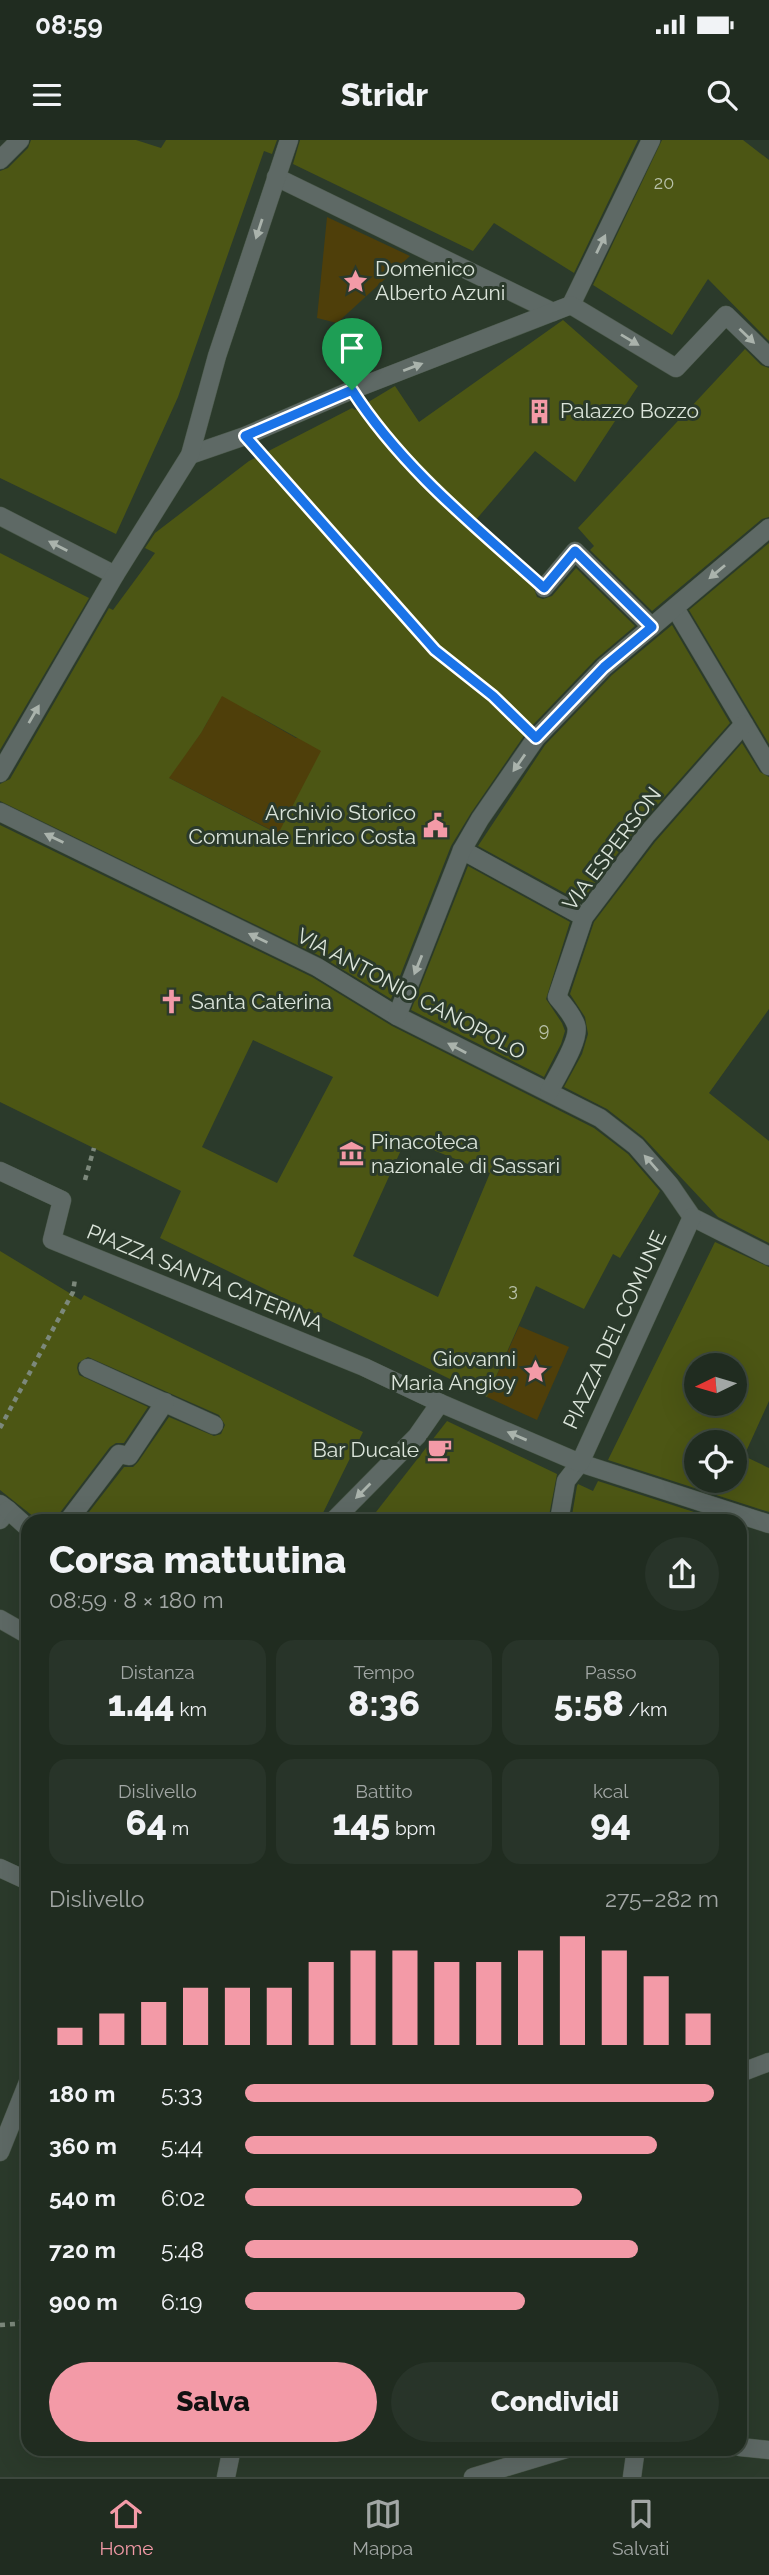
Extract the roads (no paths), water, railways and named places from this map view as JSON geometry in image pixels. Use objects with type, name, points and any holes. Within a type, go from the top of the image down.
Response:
[{"type":"street","points":[[0,160],[20,140]]},
{"type":"street","points":[[0,773],[115,575],[190,455],[217,356],[289,140]]},
{"type":"street","points":[[190,455],[245,436],[352,390],[571,305],[651,140]]},
{"type":"street","points":[[278,171],[553,312]]},
{"type":"street","points":[[571,305],[676,368],[726,314],[769,357]]},
{"type":"street","points":[[0,516],[115,575]]},
{"type":"street","points":[[397,1016],[462,850],[536,738],[604,667],[769,527]]},
{"type":"street","points":[[544,588],[575,551],[652,627]]},
{"type":"street","points":[[674,608],[769,766]]},
{"type":"street","name":"VIA ESPERSON","points":[[548,1092],[575,1041],[577,1027],[569,1010],[557,997],[583,917],[646,835],[744,724]]},
{"type":"street","name":"VIA ANTONIO CANOPOLO","points":[[0,811],[317,967],[397,1016],[600,1118],[636,1146],[670,1185],[692,1217],[769,1256]]},
{"type":"street","points":[[462,850],[583,917]]},
{"type":"street","name":"PIAZZA SANTA CATERINA","points":[[0,1171],[62,1200],[52,1240],[364,1367],[440,1403]]},
{"type":"street","name":"PIAZZA DEL COMUNE","points":[[560,1514],[566,1482],[580,1463],[692,1217]]},
{"type":"street","points":[[88,1368],[214,1424]]},
{"type":"street","points":[[73,1514],[119,1454],[129,1456],[165,1402]]},
{"type":"street","points":[[340,1514],[417,1436],[440,1403],[580,1463],[738,1514]]},
{"type":"street","points":[[3,1511],[21,1523]]},
{"type":"street","points":[[747,1517],[769,1524]]},
{"type":"street","points":[[0,1619],[21,1631]]},
{"type":"street","points":[[0,1868],[21,1878]]},
{"type":"street","points":[[747,2070],[769,2062]]},
{"type":"street","points":[[0,2152],[21,2100]]},
{"type":"street","points":[[747,2448],[769,2450]]},
{"type":"street","points":[[226,2477],[230,2456]]},
{"type":"street","points":[[473,2477],[543,2456]]},
{"type":"street","points":[[632,2477],[635,2456]]},
{"type":"place","name":"Domenico Alberto Azuni","points":[[355,281]]},
{"type":"place","name":"Palazzo Bozzo","points":[[540,411]]},
{"type":"place","name":"Archivio Storico Comunale Enrico Costa","points":[[436,825]]},
{"type":"place","name":"Santa Caterina","points":[[171,1002]]},
{"type":"place","name":"Pinacoteca nazionale di Sassari","points":[[351,1154]]},
{"type":"place","name":"Giovanni Maria Angioy","points":[[536,1371]]},
{"type":"place","name":"Bar Ducale","points":[[439,1450]]}]
